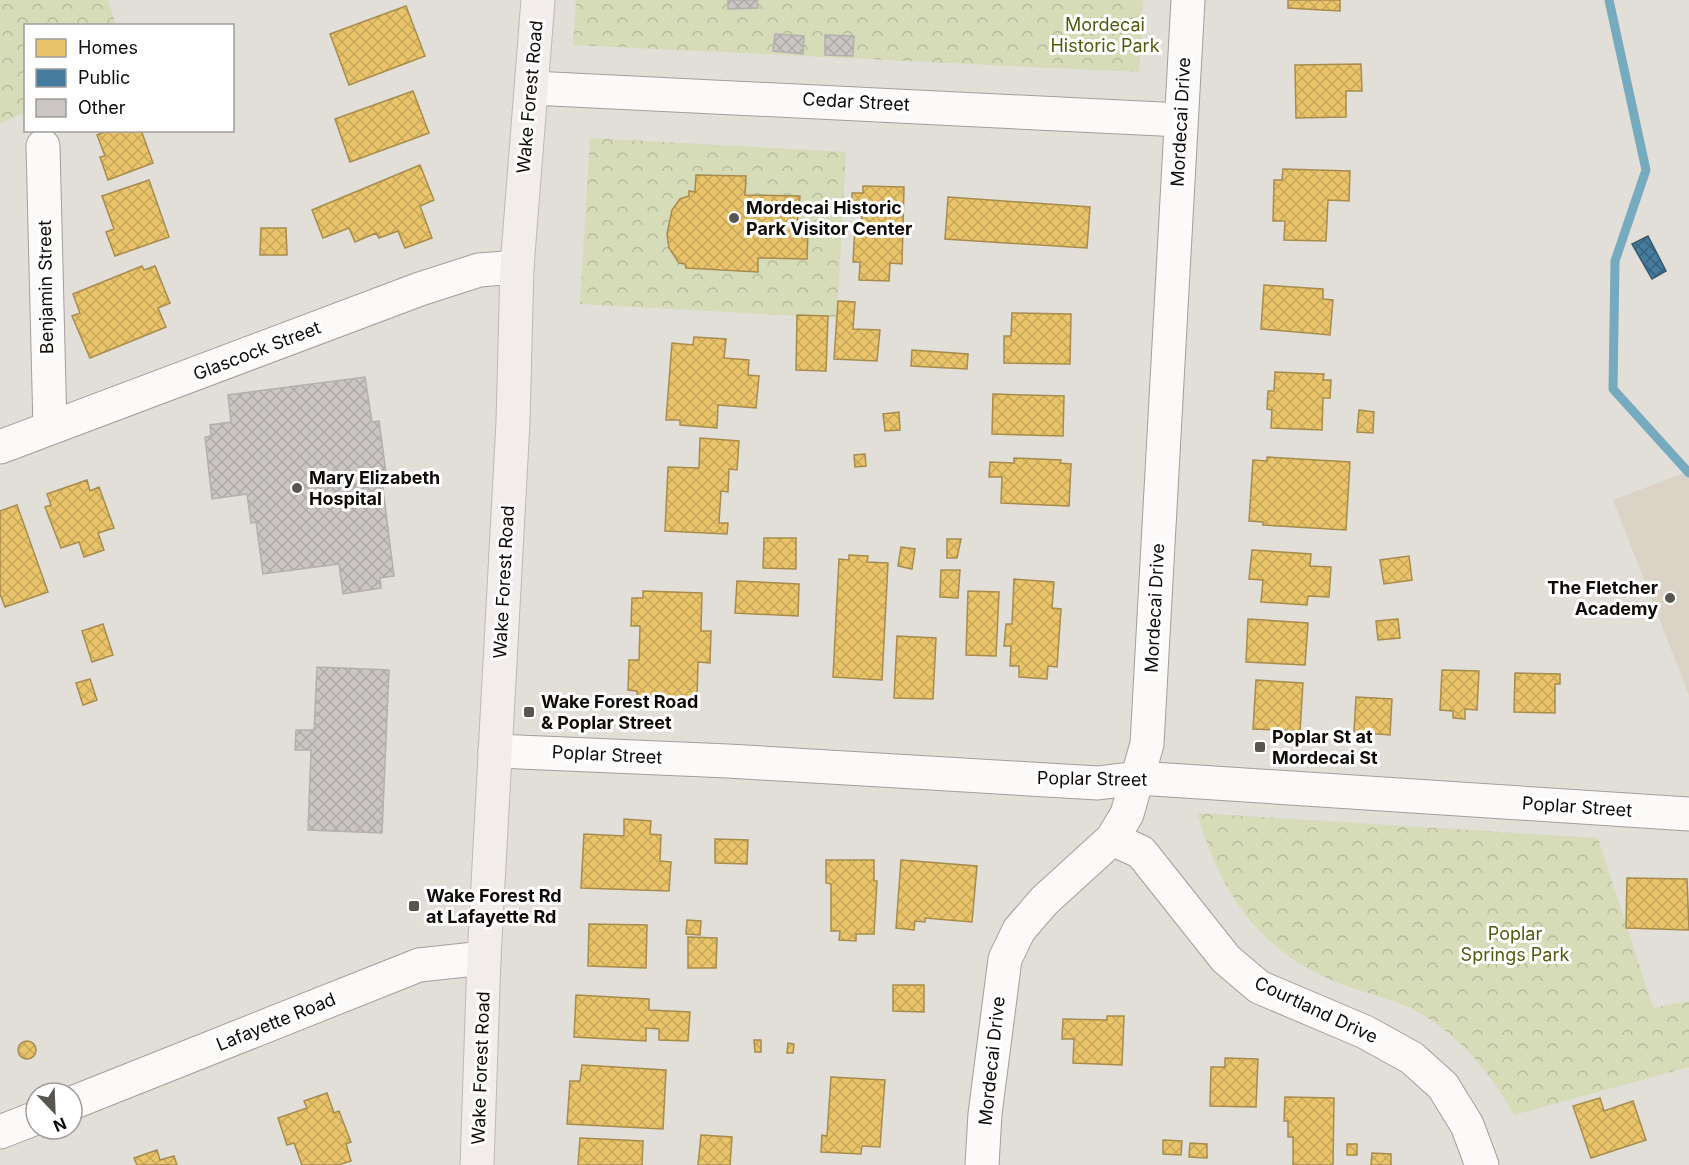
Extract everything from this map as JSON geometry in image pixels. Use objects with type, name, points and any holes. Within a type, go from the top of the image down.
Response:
[{"type":"main road","name":"Wake Forest Road","points":[[477,1165],[484,958],[513,422],[517,267],[538,0]]},
{"type":"street","name":"Mordecai Drive","points":[[982,1165],[987,1103],[1005,959],[1019,930],[1044,901],[1112,839],[1127,814],[1147,744],[1188,0]]},
{"type":"street","name":"Cedar Street","points":[[532,88],[1181,120]]},
{"type":"street","name":"Benjamin Street","points":[[43,146],[50,428]]},
{"type":"street","name":"Glascock Street","points":[[0,447],[420,289],[479,270],[517,267]]},
{"type":"street","name":"Poplar Street","points":[[495,750],[1098,783],[1138,778],[1689,814]]},
{"type":"street","name":"Courtland Drive","points":[[1112,839],[1141,852],[1226,960],[1259,987],[1365,1032],[1412,1058],[1443,1086],[1467,1125],[1482,1165]]},
{"type":"street","name":"Lafayette Road","points":[[84,1098],[419,965],[484,958]]},
{"type":"street","points":[[0,1132],[24,1123]]},
{"type":"shaded area","name":"The Fletcher Academy","points":[[1689,471],[1689,695],[1613,500]]},
{"type":"green space","points":[[0,0],[108,0],[116,24],[24,24],[24,113],[0,123]]},
{"type":"green space","name":"Mordecai Historic Park","points":[[576,0],[1143,0],[1139,72],[573,45]]},
{"type":"green space","points":[[590,138],[846,152],[837,318],[580,304]]},
{"type":"green space","name":"Poplar Springs Park","points":[[1197,813],[1598,838],[1653,1008],[1689,1001],[1689,1067],[1514,1115],[1486,1072],[1464,1047],[1438,1025],[1412,1009],[1329,979],[1280,950],[1261,932],[1229,890],[1216,866]]},
{"type":"building: Homes","points":[[1288,0],[1340,0],[1340,11],[1288,8]]},
{"type":"building: Homes","points":[[406,6],[425,56],[349,85],[330,34]]},
{"type":"building: Homes","points":[[1361,64],[1362,91],[1346,91],[1346,117],[1296,118],[1295,65]]},
{"type":"building: Homes","points":[[413,91],[429,133],[350,162],[335,119]]},
{"type":"building: Homes","points":[[104,132],[142,132],[153,163],[108,180],[100,157],[105,156],[97,135]]},
{"type":"building: Homes","points":[[420,165],[434,200],[420,206],[432,238],[405,248],[398,231],[379,238],[376,233],[355,242],[349,228],[323,238],[312,210]]},
{"type":"building: Homes","points":[[1283,169],[1350,171],[1349,201],[1328,200],[1326,241],[1284,240],[1285,221],[1273,221],[1274,180],[1282,180]]},
{"type":"building: Homes","name":"Mordecai Historic Park Visitor Center","points":[[696,175],[746,176],[745,195],[800,196],[797,227],[808,230],[807,259],[758,258],[758,272],[686,268],[685,264],[679,263],[669,248],[667,234],[672,210],[680,199],[689,196],[689,191],[695,192]]},
{"type":"building: Homes","points":[[149,180],[169,237],[115,256],[106,232],[114,229],[102,196]]},
{"type":"building: Homes","points":[[863,186],[904,187],[902,264],[890,263],[889,281],[859,280],[860,262],[853,262],[855,226],[861,227],[862,212],[852,212],[852,193],[863,193]]},
{"type":"building: Homes","points":[[948,197],[1090,207],[1087,248],[945,239]]},
{"type":"building: Homes","points":[[261,228],[286,228],[287,255],[260,255]]},
{"type":"building: Homes","points":[[142,266],[144,270],[155,266],[170,303],[158,308],[166,327],[90,358],[72,316],[80,313],[73,294]]},
{"type":"building: Homes","points":[[1264,285],[1323,289],[1323,299],[1333,300],[1330,335],[1261,329]]},
{"type":"building: Homes","points":[[838,301],[855,302],[853,329],[880,330],[877,361],[834,359]]},
{"type":"building: Homes","points":[[1012,313],[1071,314],[1070,364],[1004,363],[1004,336],[1011,336]]},
{"type":"building: Homes","points":[[797,315],[828,316],[826,371],[796,370]]},
{"type":"building: Homes","points":[[694,337],[726,339],[724,358],[749,360],[748,375],[759,376],[756,408],[718,405],[717,428],[680,425],[680,420],[666,420],[672,343],[693,345]]},
{"type":"building: Homes","points":[[912,350],[968,354],[967,369],[911,366]]},
{"type":"building: Homes","points":[[1275,372],[1324,374],[1323,380],[1331,380],[1330,398],[1323,398],[1322,430],[1271,428],[1272,410],[1267,409],[1268,391],[1274,391]]},
{"type":"building: Homes","points":[[993,394],[1064,396],[1063,436],[992,434]]},
{"type":"building: Homes","points":[[1359,410],[1374,412],[1373,433],[1357,432]]},
{"type":"building: Homes","points":[[899,412],[900,430],[885,431],[883,414]]},
{"type":"building: Homes","points":[[700,438],[739,441],[737,470],[729,469],[728,492],[721,491],[719,523],[728,523],[727,534],[665,531],[668,467],[699,468]]},
{"type":"building: Homes","points":[[865,454],[866,466],[855,467],[854,455]]},
{"type":"building: Homes","points":[[1267,457],[1350,462],[1346,530],[1263,525],[1263,522],[1249,521],[1253,460],[1267,461]]},
{"type":"building: Homes","points":[[1014,458],[1061,460],[1060,463],[1071,464],[1069,506],[1001,503],[1002,477],[989,477],[990,462],[1014,463]]},
{"type":"building: Homes","points":[[87,480],[90,491],[99,487],[114,528],[98,533],[104,550],[84,557],[79,542],[61,548],[45,507],[51,505],[47,494]]},
{"type":"building: Homes","points":[[17,505],[48,592],[5,607],[0,594],[0,511]]},
{"type":"building: Homes","points":[[764,538],[796,538],[796,569],[763,568]]},
{"type":"building: Homes","points":[[947,539],[961,539],[957,558],[947,558]]},
{"type":"building: Homes","points":[[901,547],[915,549],[912,569],[898,566]]},
{"type":"building: Homes","points":[[1252,550],[1311,554],[1310,566],[1331,567],[1329,597],[1308,596],[1307,605],[1261,602],[1263,580],[1249,579]]},
{"type":"building: Homes","points":[[849,555],[868,556],[867,562],[888,563],[882,680],[833,677],[839,559],[849,560]]},
{"type":"building: Homes","points":[[1409,556],[1412,580],[1384,584],[1380,560]]},
{"type":"building: Homes","points":[[941,570],[960,570],[958,598],[940,597]]},
{"type":"building: Homes","points":[[1014,579],[1054,582],[1052,608],[1061,609],[1057,667],[1048,666],[1047,679],[1019,677],[1019,666],[1010,666],[1011,646],[1004,646],[1006,624],[1012,624]]},
{"type":"building: Homes","points":[[737,581],[799,584],[798,616],[735,613]]},
{"type":"building: Homes","points":[[643,591],[702,593],[701,631],[711,631],[710,663],[698,662],[697,699],[637,696],[637,691],[628,690],[629,660],[639,660],[640,626],[631,626],[632,598],[643,598]]},
{"type":"building: Homes","points":[[968,591],[999,592],[996,656],[966,655]]},
{"type":"building: Homes","points":[[1248,619],[1308,623],[1305,665],[1246,662]]},
{"type":"building: Homes","points":[[1398,619],[1400,638],[1378,640],[1376,621]]},
{"type":"building: Homes","points":[[103,624],[113,655],[92,662],[82,631]]},
{"type":"building: Homes","points":[[897,636],[936,638],[933,699],[894,698]]},
{"type":"building: Homes","points":[[1442,670],[1479,671],[1477,710],[1465,709],[1465,719],[1453,718],[1453,711],[1440,710]]},
{"type":"building: Homes","points":[[1515,673],[1560,674],[1560,684],[1555,684],[1555,713],[1514,712]]},
{"type":"building: Homes","points":[[90,679],[97,700],[83,705],[76,683]]},
{"type":"building: Homes","points":[[1256,680],[1303,683],[1300,731],[1253,729]]},
{"type":"building: Homes","points":[[1356,697],[1392,699],[1390,735],[1354,732]]},
{"type":"building: Homes","points":[[624,819],[651,821],[650,834],[661,835],[660,861],[671,862],[669,891],[581,888],[584,834],[624,836]]},
{"type":"building: Homes","points":[[715,839],[748,840],[747,864],[715,863]]},
{"type":"building: Homes","points":[[826,860],[874,860],[874,881],[877,881],[874,934],[856,934],[856,941],[839,940],[840,931],[831,931],[831,884],[826,883]]},
{"type":"building: Homes","points":[[901,860],[977,866],[972,922],[925,918],[925,922],[915,921],[914,930],[896,928]]},
{"type":"building: Homes","points":[[1627,878],[1687,879],[1689,930],[1626,928]]},
{"type":"building: Homes","points":[[687,920],[701,921],[700,935],[686,934]]},
{"type":"building: Homes","points":[[589,924],[647,925],[646,968],[588,966]]},
{"type":"building: Homes","points":[[688,937],[717,938],[716,968],[688,968]]},
{"type":"building: Homes","points":[[893,985],[924,985],[924,1012],[893,1011]]},
{"type":"building: Homes","points":[[576,995],[649,999],[649,1010],[690,1012],[688,1041],[659,1040],[659,1029],[646,1028],[646,1041],[574,1037]]},
{"type":"building: Homes","points":[[1107,1016],[1124,1016],[1122,1065],[1073,1063],[1074,1039],[1062,1039],[1063,1019],[1107,1020]]},
{"type":"building: Homes","points":[[754,1040],[761,1040],[761,1052],[755,1052]]},
{"type":"building: Homes","points":[[27,1041],[33,1044],[36,1050],[33,1056],[27,1059],[21,1056],[18,1050],[21,1044]]},
{"type":"building: Homes","points":[[788,1043],[794,1044],[793,1053],[787,1053]]},
{"type":"building: Homes","points":[[1225,1058],[1258,1059],[1256,1107],[1210,1106],[1211,1067],[1225,1067]]},
{"type":"building: Homes","points":[[582,1065],[666,1070],[663,1129],[567,1124],[570,1081],[580,1081]]},
{"type":"building: Homes","points":[[831,1077],[885,1080],[880,1147],[862,1146],[861,1154],[821,1152],[822,1135],[827,1136]]},
{"type":"building: Homes","points":[[327,1093],[334,1113],[339,1111],[351,1142],[346,1144],[351,1161],[338,1165],[302,1165],[294,1143],[287,1145],[278,1118],[307,1108],[304,1101]]},
{"type":"building: Homes","points":[[1285,1097],[1334,1098],[1333,1165],[1293,1165],[1293,1137],[1288,1137],[1288,1121],[1284,1121]]},
{"type":"building: Homes","points":[[1600,1098],[1604,1111],[1633,1101],[1646,1140],[1591,1158],[1573,1106]]},
{"type":"building: Homes","points":[[701,1135],[732,1137],[730,1165],[698,1165]]},
{"type":"building: Homes","points":[[580,1138],[643,1141],[642,1165],[578,1165]]},
{"type":"building: Homes","points":[[1163,1140],[1182,1141],[1181,1155],[1163,1154]]},
{"type":"building: Homes","points":[[1190,1143],[1207,1144],[1207,1158],[1189,1157]]},
{"type":"building: Homes","points":[[1347,1144],[1357,1144],[1357,1155],[1347,1155]]},
{"type":"building: Homes","points":[[157,1150],[160,1160],[174,1156],[177,1165],[137,1165],[134,1158]]},
{"type":"building: Homes","points":[[1372,1153],[1391,1154],[1391,1165],[1371,1165]]},
{"type":"building: Public","points":[[1648,236],[1666,271],[1652,279],[1632,244]]},
{"type":"building: Other","points":[[728,0],[757,0],[758,8],[728,9]]},
{"type":"building: Other","points":[[775,34],[804,36],[803,54],[773,51]]},
{"type":"building: Other","points":[[825,35],[854,36],[853,56],[825,55]]},
{"type":"building: Other","name":"Mary Elizabeth Hospital","points":[[365,377],[372,422],[379,421],[387,480],[382,481],[394,576],[380,578],[381,588],[343,594],[339,564],[263,574],[256,522],[251,523],[247,494],[212,499],[205,437],[211,436],[210,425],[231,422],[228,395]]},
{"type":"building: Other","points":[[317,667],[389,670],[382,833],[308,830],[311,750],[295,750],[296,730],[314,730]]},
{"type":"waterway","points":[[1609,0],[1646,170],[1615,261],[1613,389],[1689,473]]},
{"type":"place","name":"Mordecai Historic Park Visitor Center","points":[[734,218]]},
{"type":"place","name":"Mary Elizabeth Hospital","points":[[297,488]]},
{"type":"place","name":"The Fletcher Academy","points":[[1670,598]]},
{"type":"place","name":"Wake Forest Road & Poplar Street","points":[[529,712]]},
{"type":"place","name":"Poplar St at Mordecai St","points":[[1260,747]]},
{"type":"place","name":"Wake Forest Rd at Lafayette Rd","points":[[414,906]]}]
